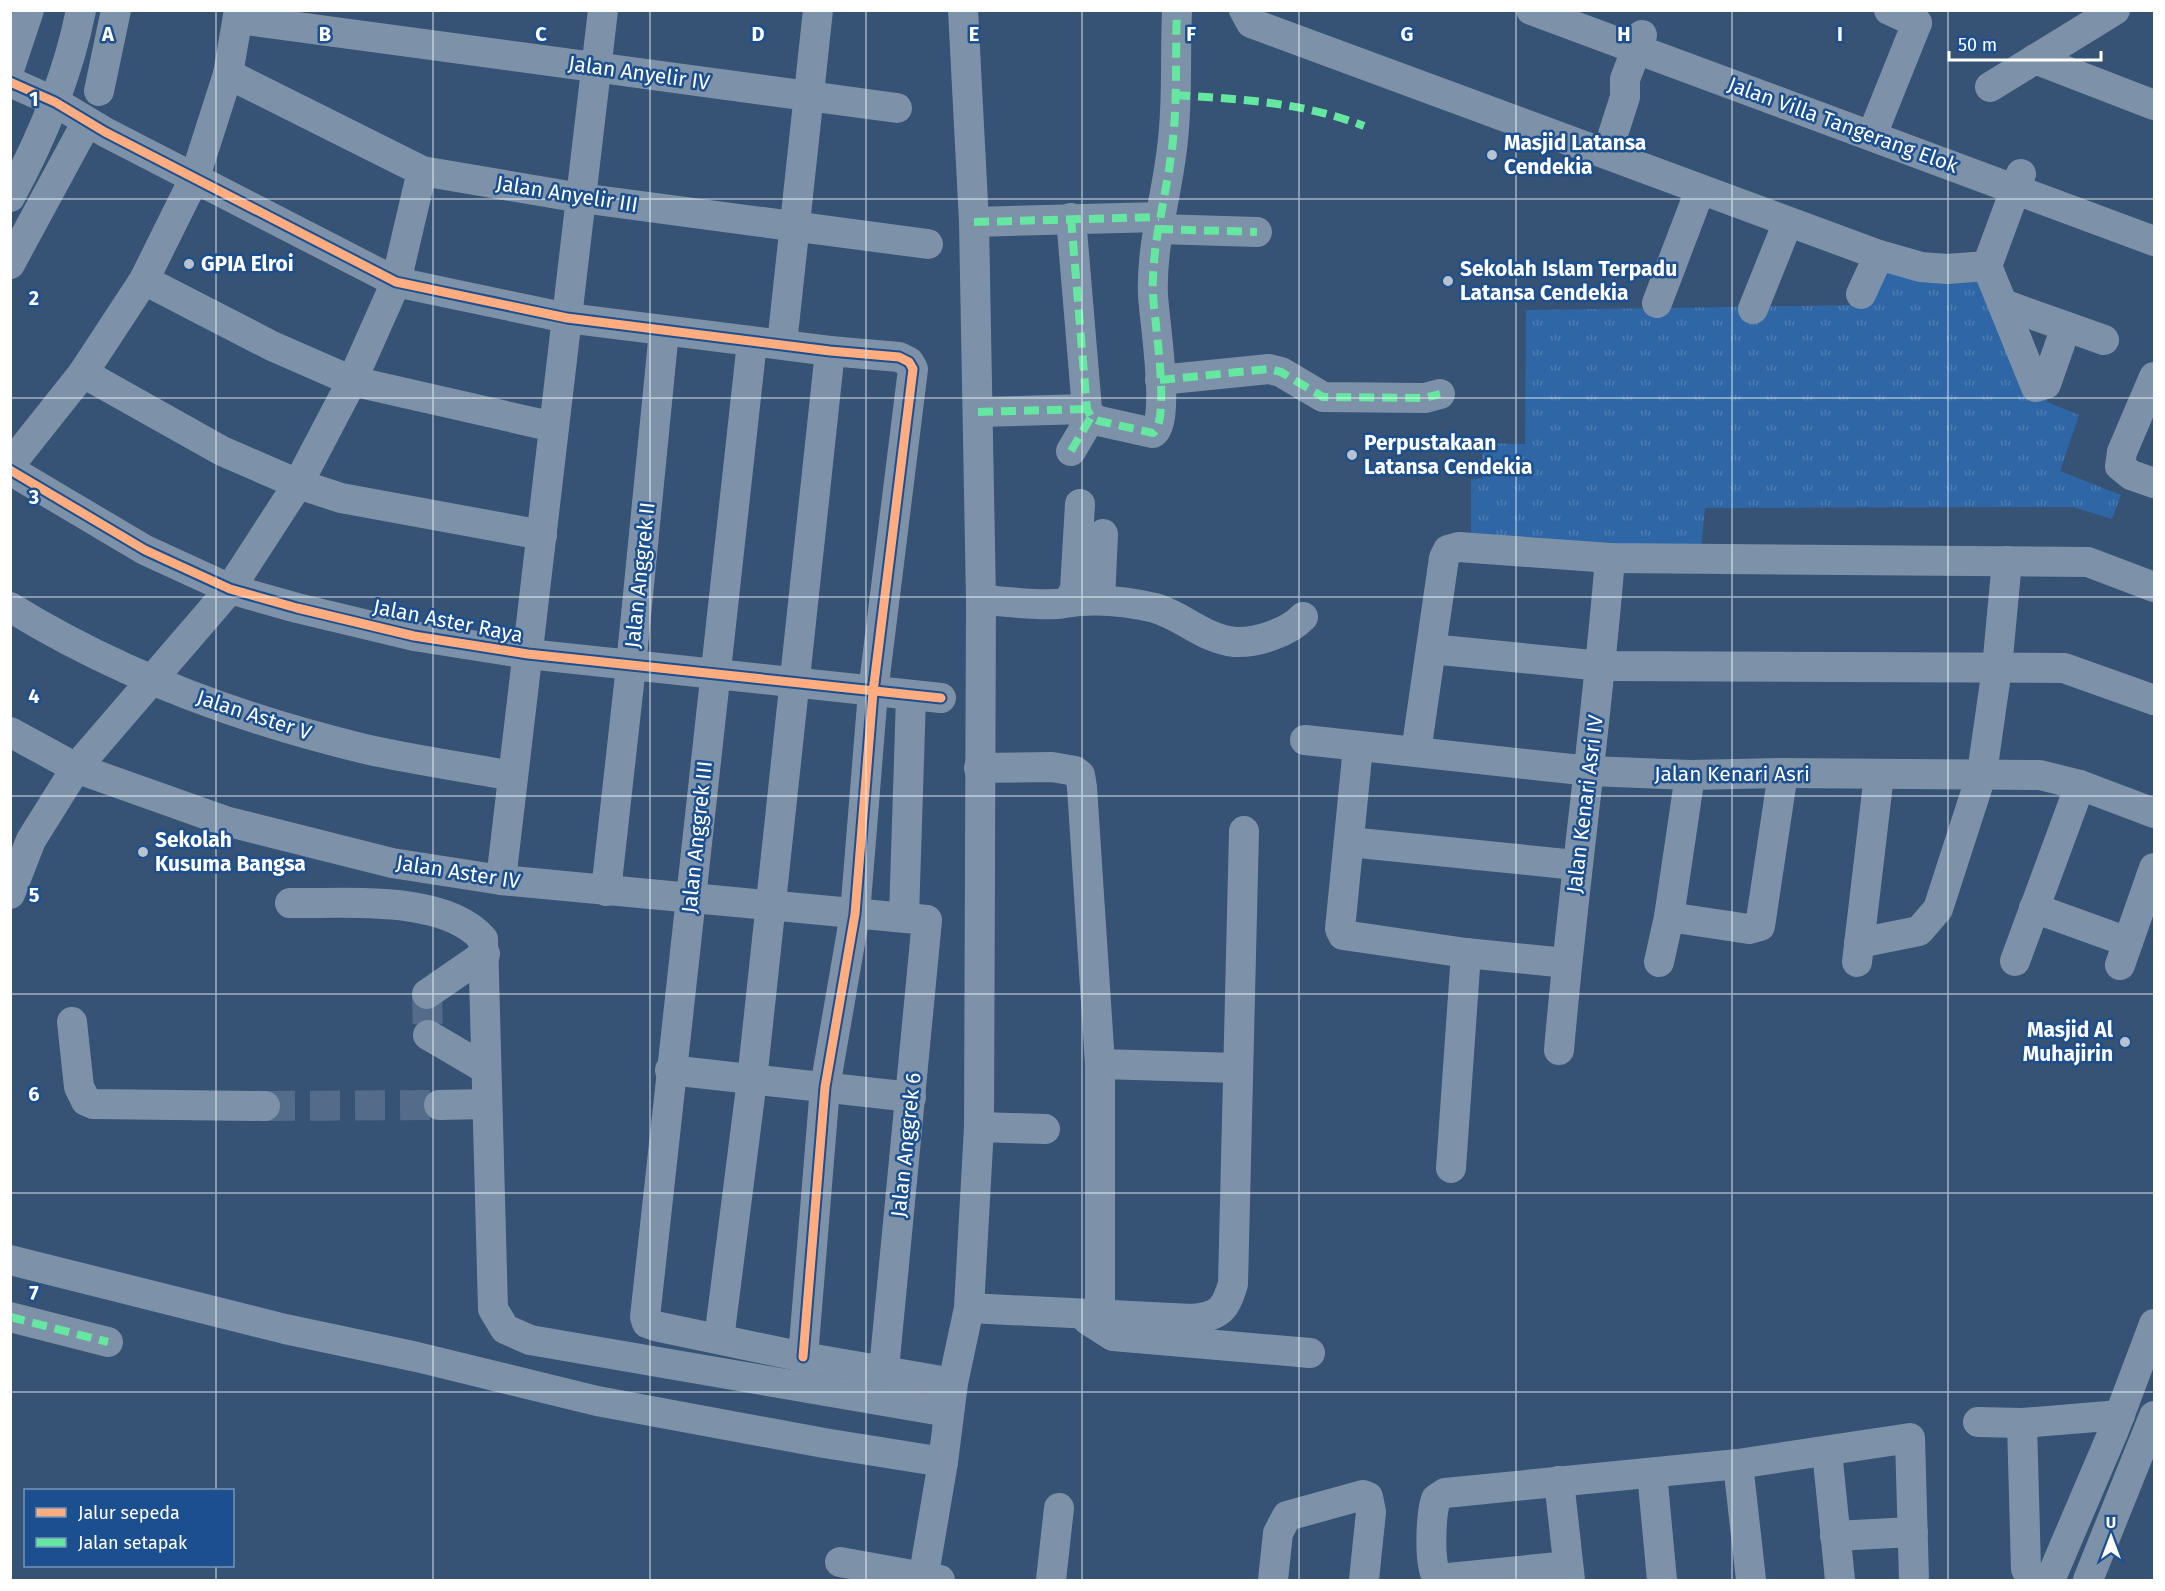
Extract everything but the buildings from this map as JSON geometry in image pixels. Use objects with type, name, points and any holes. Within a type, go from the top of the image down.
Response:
[{"type":"street","points":[[10,20],[13,10]]},
{"type":"street","points":[[10,67],[29,10]]},
{"type":"street","points":[[99,91],[116,10]]},
{"type":"street","points":[[501,880],[603,10]]},
{"type":"street","points":[[782,344],[818,10]]},
{"type":"street","points":[[840,1562],[929,1580],[948,1412],[969,1308],[980,1127],[981,600],[974,222],[963,10]]},
{"type":"street","points":[[978,412],[1089,413],[1153,433],[1157,431],[1161,420],[1160,380],[1153,295],[1158,223],[1172,154],[1177,10]]},
{"type":"street","points":[[1244,10],[1245,16],[1251,23],[1879,255],[1922,267],[1947,269],[1988,266]]},
{"type":"street","points":[[1875,129],[1928,17],[1889,10]]},
{"type":"street","points":[[1990,87],[2115,10]]},
{"type":"street","name":"Jalan Villa Tangerang Elok","points":[[1566,14],[2018,181],[2154,224]]},
{"type":"street","points":[[10,465],[83,373],[144,280],[195,177],[228,74],[239,15]]},
{"type":"street","name":"Jalan Anyelir IV","points":[[239,15],[897,108]]},
{"type":"street","points":[[49,193],[15,188],[55,102],[78,25],[110,46]]},
{"type":"street","points":[[1607,153],[1624,97],[1625,79],[1646,45]]},
{"type":"street","points":[[2035,59],[2154,105]]},
{"type":"street","name":"Jalan Anyelir III","points":[[228,74],[422,171],[581,198],[928,244]]},
{"type":"street","points":[[10,82],[55,102],[105,132],[396,282],[567,318],[752,342],[899,357],[909,362],[914,369],[873,692],[855,914],[825,1087],[803,1357]]},
{"type":"street","points":[[10,264],[82,131]]},
{"type":"street","points":[[10,894],[21,837],[76,768],[230,589],[298,484],[352,381],[396,282],[422,171]]},
{"type":"street","points":[[2018,181],[1988,266],[2036,387],[2046,384],[2066,327]]},
{"type":"street","name":"Jalan Villa Tangerang Elok","points":[[2018,181],[2154,241]]},
{"type":"street","points":[[1657,303],[1700,190]]},
{"type":"street","points":[[974,222],[1071,218],[1257,232]]},
{"type":"street","points":[[1071,218],[1089,413],[1071,451]]},
{"type":"street","points":[[1753,309],[1788,222]]},
{"type":"street","points":[[1861,294],[1879,255]]},
{"type":"street","points":[[144,280],[272,346],[352,381],[554,427]]},
{"type":"street","points":[[2003,304],[2104,340]]},
{"type":"street","name":"Jalan Anggrek II","points":[[606,891],[664,330]]},
{"type":"street","name":"Jalan Anggrek III","points":[[719,1339],[656,1326],[647,1323],[645,1317],[670,1071],[752,342]]},
{"type":"street","points":[[830,351],[752,1080],[719,1339],[803,1357],[884,1369],[953,1383]]},
{"type":"street","points":[[1160,380],[1269,369],[1281,372],[1323,398],[1425,398],[1440,394]]},
{"type":"street","points":[[83,373],[222,451],[298,484],[341,498],[542,536]]},
{"type":"street","points":[[2154,378],[2122,452],[2120,466],[2131,475],[2154,483]]},
{"type":"street","name":"Jalan Aster Raya","points":[[10,470],[145,550],[230,589],[414,636],[528,654],[941,699]]},
{"type":"street","points":[[1069,601],[1075,589],[1080,504]]},
{"type":"street","points":[[1100,600],[1103,534]]},
{"type":"street","points":[[1416,752],[1444,558],[1448,550],[1459,547],[1610,558],[2088,562],[2154,587]]},
{"type":"street","name":"Jalan Kenari Asri IV","points":[[1558,1050],[1576,865],[1602,666],[1610,558]]},
{"type":"street","points":[[1879,775],[1858,952],[1919,931],[1934,915],[1952,870],[1982,773],[1997,668],[2007,561]]},
{"type":"street","points":[[981,600],[1064,603],[1100,600],[1157,609],[1213,638],[1237,642],[1263,638],[1296,624],[1303,617]]},
{"type":"street","name":"Jalan Aster V","points":[[10,607],[45,628],[151,681],[252,718],[366,749],[513,776]]},
{"type":"street","points":[[1431,649],[1602,666],[2064,668],[2154,700]]},
{"type":"street","name":"Jalan Anggrek 6","points":[[884,1369],[911,1097],[916,919],[911,697]]},
{"type":"street","name":"Jalan Aster IV","points":[[10,732],[76,768],[225,821],[392,863],[501,880],[916,919]]},
{"type":"street","name":"Jalan Kenari Asri","points":[[1305,740],[1590,771],[1690,776],[1783,773],[2040,775],[2080,785],[2154,813]]},
{"type":"street","points":[[1359,747],[1340,929],[1343,935],[1466,953],[1566,963]]},
{"type":"street","points":[[979,768],[1052,767],[1075,771],[1080,776],[1100,1064],[1092,1315],[1099,1329],[1113,1336],[1310,1353]]},
{"type":"street","points":[[1669,917],[1749,929],[1760,926],[1783,773]]},
{"type":"street","points":[[1659,962],[1669,917],[1690,776]]},
{"type":"street","points":[[2015,961],[2080,785]]},
{"type":"street","points":[[969,1308],[1192,1319],[1214,1315],[1223,1310],[1233,1284],[1244,831]]},
{"type":"street","points":[[1349,842],[1576,865]]},
{"type":"street","points":[[2034,908],[2124,953],[2154,868]]},
{"type":"street","points":[[290,903],[408,904],[443,915],[476,931],[483,939],[493,1309],[505,1329],[530,1340],[948,1412]]},
{"type":"street","points":[[1451,1168],[1466,953]]},
{"type":"street","points":[[427,994],[485,954]]},
{"type":"street","points":[[72,1022],[79,1087],[86,1101],[93,1104],[265,1106]]},
{"type":"street","points":[[428,1035],[486,1070]]},
{"type":"street","points":[[1100,1064],[1237,1068]]},
{"type":"street","points":[[670,1071],[911,1097]]},
{"type":"street","points":[[439,1105],[487,1104]]},
{"type":"street","points":[[980,1127],[1045,1129]]},
{"type":"street","points":[[10,1260],[285,1329],[417,1357],[597,1401],[824,1443],[943,1462]]},
{"type":"street","points":[[10,1317],[108,1342]]},
{"type":"street","points":[[2050,1581],[2117,1423],[2154,1324]]},
{"type":"street","points":[[1978,1422],[2117,1423],[2150,1428],[2092,1571],[2062,1550]]},
{"type":"street","points":[[2022,1423],[2026,1569],[2032,1581]]},
{"type":"street","points":[[1558,1481],[1569,1573],[1441,1579],[1435,1576],[1432,1563],[1433,1510],[1438,1496],[1558,1481],[1738,1464],[1910,1438],[1914,1581]]},
{"type":"street","points":[[1827,1451],[1840,1581]]},
{"type":"street","points":[[1738,1464],[1751,1581]]},
{"type":"street","points":[[1652,1473],[1662,1581]]},
{"type":"street","points":[[1273,1581],[1278,1533],[1284,1519],[1294,1512],[1362,1495],[1368,1497],[1371,1512],[1364,1581]]},
{"type":"street","points":[[1051,1581],[1059,1508]]},
{"type":"street","points":[[1835,1536],[1913,1532]]},
{"type":"green space","points":[[1879,255],[1987,266],[2046,384],[2047,402],[2079,415],[2060,471],[2121,495],[2112,519],[2073,507],[1705,508],[1700,559],[1471,548],[1471,479],[1483,478],[1482,443],[1525,444],[1526,310],[1857,305]]},
{"type":"tunnel","points":[[427,994],[428,1035]]},
{"type":"tunnel","points":[[265,1106],[439,1105]]},
{"type":"marked path","points":[[1071,218],[1087,409],[1091,417],[1099,421],[1153,433],[1158,425],[1161,410],[1153,277],[1156,242],[1173,138],[1177,10]]},
{"type":"marked path","points":[[1175,95],[1271,103],[1317,112],[1364,126]]},
{"type":"marked path","points":[[974,222],[1159,217]]},
{"type":"marked path","points":[[1158,229],[1257,232]]},
{"type":"marked path","points":[[1160,380],[1269,369],[1281,372],[1323,397],[1425,398],[1440,394]]},
{"type":"marked path","points":[[978,412],[1087,409]]},
{"type":"marked path","points":[[1071,451],[1091,417]]},
{"type":"marked path","points":[[10,1317],[108,1342]]},
{"type":"cycle path","points":[[10,82],[55,102],[105,132],[396,282],[567,318],[830,351],[899,357],[909,362],[913,369],[873,692],[855,914],[825,1087],[803,1357]]},
{"type":"cycle path","points":[[10,470],[145,550],[230,589],[297,608],[414,636],[528,654],[941,698]]},
{"type":"place","name":"Masjid Latansa Cendekia","points":[[1492,155]]},
{"type":"place","name":"GPIA Elroi","points":[[189,264]]},
{"type":"place","name":"Sekolah Islam Terpadu Latansa Cendekia","points":[[1448,281]]},
{"type":"place","name":"Perpustakaan Latansa Cendekia","points":[[1352,455]]},
{"type":"place","name":"Sekolah Kusuma Bangsa","points":[[143,852]]},
{"type":"place","name":"Masjid Al Muhajirin","points":[[2125,1042]]}]
